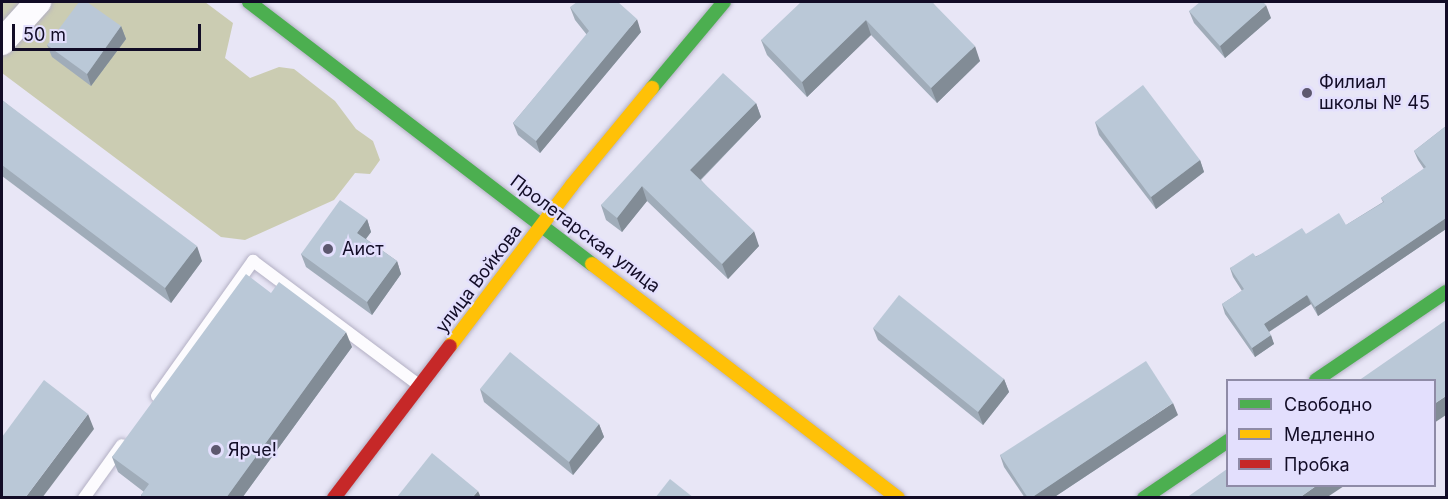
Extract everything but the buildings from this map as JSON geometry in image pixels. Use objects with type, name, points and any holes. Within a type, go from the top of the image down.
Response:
[{"type":"street","points":[[2,42],[38,2]]},
{"type":"street","name":"Пролетарская улица","points":[[249,2],[543,224],[898,498]]},
{"type":"street","name":"улица Войкова","points":[[334,498],[543,224],[724,2]]},
{"type":"street","points":[[1319,379],[1446,292]]},
{"type":"street","points":[[1144,498],[1226,442]]},
{"type":"lane","points":[[152,404],[254,261],[420,385]]},
{"type":"lane","points":[[84,498],[132,432]]},
{"type":"green space","points":[[2,2],[205,2],[233,23],[225,58],[250,78],[279,67],[294,69],[335,101],[356,129],[373,141],[380,160],[370,174],[355,173],[334,200],[245,240],[221,237],[2,73]]},
{"type":"traffic: fast","points":[[249,2],[592,264]]},
{"type":"traffic: fast","points":[[652,88],[724,2]]},
{"type":"traffic: fast","points":[[1317,379],[1446,292]]},
{"type":"traffic: fast","points":[[1144,498],[1226,442]]},
{"type":"traffic: slow","points":[[450,346],[572,185],[652,88]]},
{"type":"traffic: slow","points":[[592,264],[898,498]]},
{"type":"traffic: jam","points":[[334,498],[450,346]]},
{"type":"place","name":"Филиал школы № 45","points":[[1307,93]]},
{"type":"place","name":"Аист","points":[[328,249]]},
{"type":"place","name":"Ярче!","points":[[216,450]]}]
